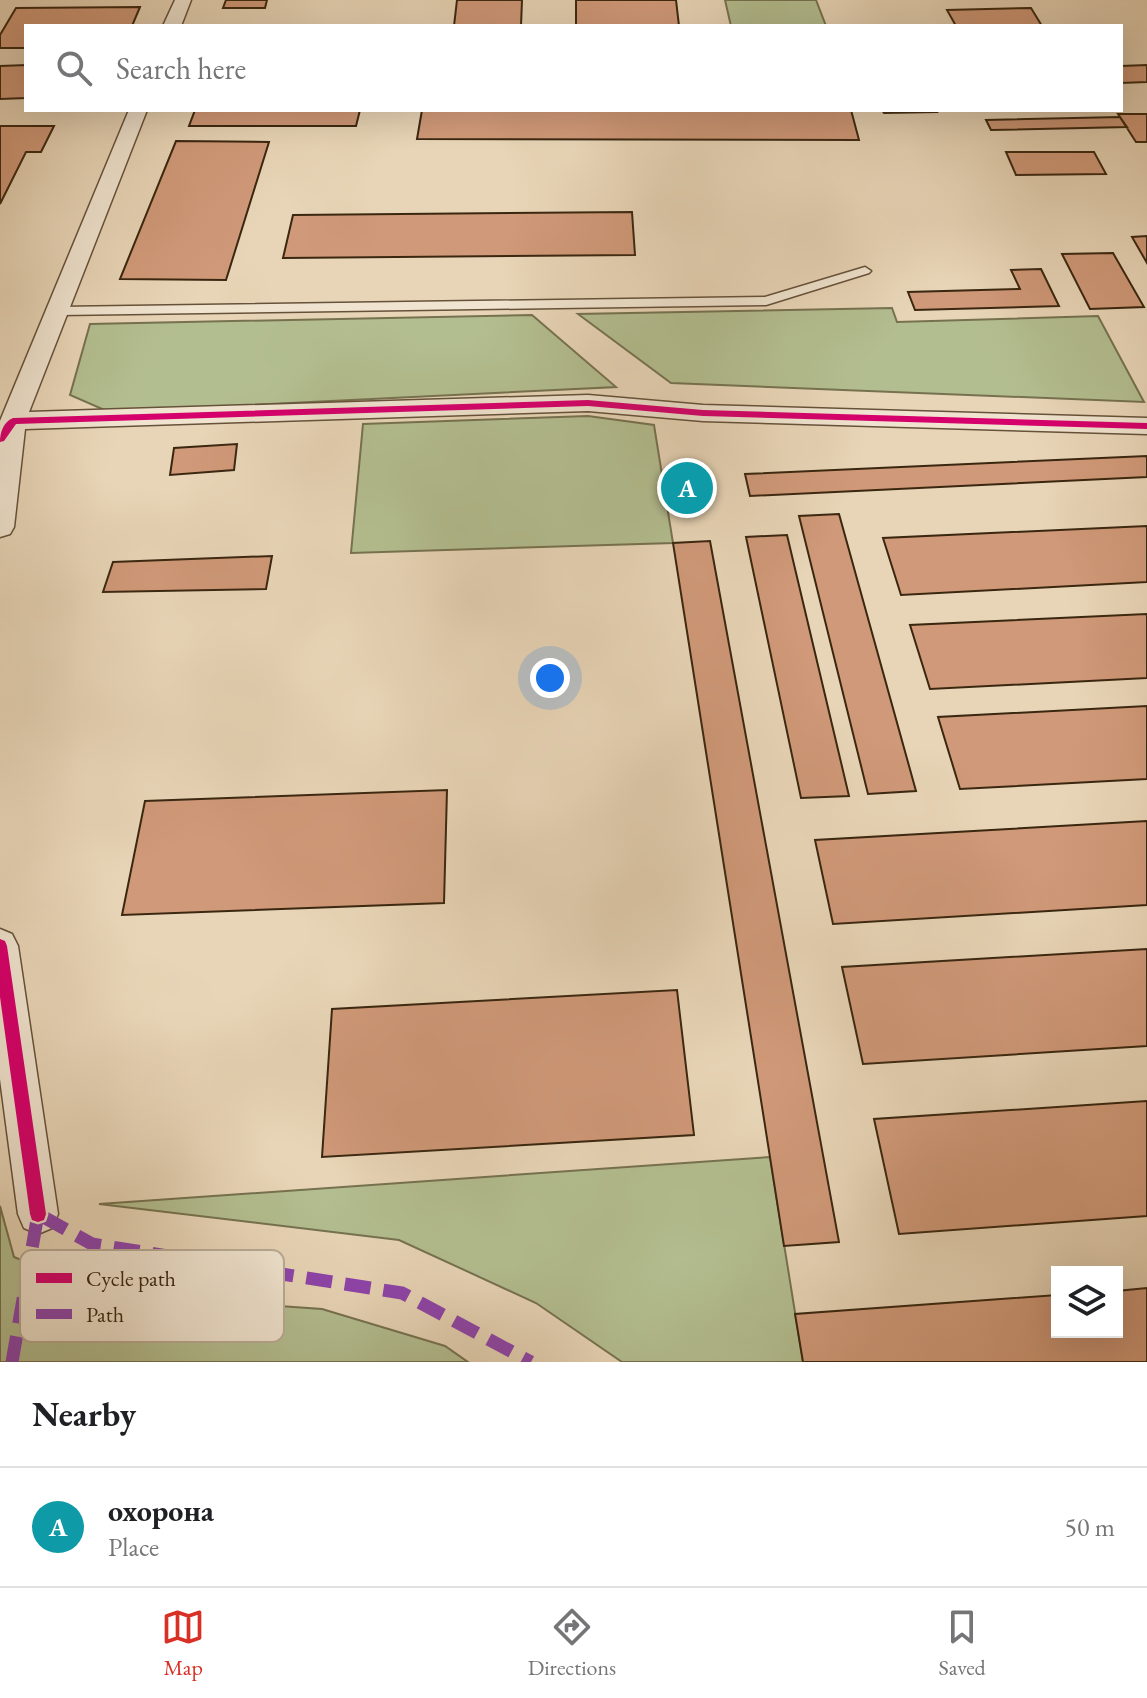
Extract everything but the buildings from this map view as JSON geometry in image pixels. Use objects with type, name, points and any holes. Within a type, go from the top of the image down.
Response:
[{"type":"street","points":[[173,24],[183,0]]},
{"type":"street","points":[[0,527],[6,430],[59,311],[137,112]]},
{"type":"street","points":[[6,430],[588,403],[703,413],[1147,426]]},
{"type":"street","points":[[0,946],[38,1214]]},
{"type":"lane","points":[[59,311],[766,301],[865,271]]},
{"type":"green space","points":[[725,0],[816,0],[825,24],[731,24]]},
{"type":"green space","points":[[892,308],[897,322],[1098,316],[1144,402],[671,383],[578,314]]},
{"type":"green space","points":[[532,315],[616,387],[109,412],[70,395],[90,324]]},
{"type":"green space","points":[[588,416],[654,425],[673,543],[351,553],[363,424]]},
{"type":"green space","points":[[770,1157],[803,1362],[622,1362],[536,1303],[399,1240],[99,1204]]},
{"type":"green space","points":[[0,1206],[14,1257],[20,1259],[20,1342],[284,1342],[284,1306],[322,1309],[445,1346],[468,1362],[0,1362]]},
{"type":"marked path","points":[[32,1250],[38,1214],[92,1244],[130,1250]]},
{"type":"marked path","points":[[284,1274],[402,1293],[531,1362]]},
{"type":"marked path","points":[[12,1362],[20,1316]]},
{"type":"cycle path","points":[[0,439],[13,421],[588,403],[703,413],[1147,426]]},
{"type":"cycle path","points":[[0,946],[38,1214]]},
{"type":"place","name":"охорона","points":[[687,488]]}]
